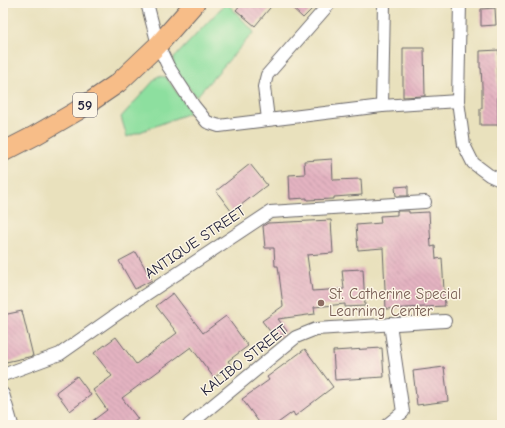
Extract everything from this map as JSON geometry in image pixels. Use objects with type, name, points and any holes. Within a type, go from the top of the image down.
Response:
[{"type":"main road","name":"59","points":[[3,152],[77,111],[118,83],[158,45],[195,3]]},
{"type":"street","points":[[147,3],[158,45],[168,66],[194,106],[207,122],[219,126],[382,106],[458,101]]},
{"type":"street","points":[[268,120],[264,87],[267,75],[330,3]]},
{"type":"street","points":[[382,106],[384,3]]},
{"type":"street","points":[[460,3],[458,101],[464,145],[473,164],[489,175],[502,181]]},
{"type":"street","name":"ANTIQUE STREET","points":[[3,375],[60,354],[127,307],[270,212],[426,202]]},
{"type":"street","name":"KALIBO STREET","points":[[189,425],[296,337],[316,329],[444,321]]},
{"type":"street","points":[[386,425],[403,412],[390,324]]},
{"type":"street","points":[[3,394],[12,425]]},
{"type":"green space","points":[[226,3],[254,32],[196,97],[174,67],[173,59]]},
{"type":"green space","points":[[158,76],[166,77],[187,107],[189,113],[127,137],[121,117]]},
{"type":"building","points":[[242,3],[274,3],[255,26],[236,10]]},
{"type":"building","points":[[287,3],[318,3],[303,18]]},
{"type":"building","points":[[495,8],[496,25],[481,26],[481,9]]},
{"type":"building","points":[[403,48],[424,48],[425,96],[403,97]]},
{"type":"building","points":[[499,50],[499,67],[497,67],[498,125],[480,125],[482,86],[480,51]]},
{"type":"building","points":[[332,159],[333,180],[361,179],[362,195],[334,197],[334,199],[290,199],[289,175],[305,174],[304,161]]},
{"type":"building","points":[[250,164],[267,185],[232,212],[216,191]]},
{"type":"building","points":[[408,186],[408,196],[396,196],[395,187]]},
{"type":"building","points":[[397,211],[409,211],[409,213],[429,212],[431,247],[435,246],[436,259],[442,258],[445,306],[386,309],[383,248],[358,250],[356,225],[381,223],[380,216],[397,215]]},
{"type":"building","points":[[331,220],[333,253],[307,255],[312,291],[344,289],[342,270],[363,269],[365,306],[345,307],[345,304],[314,307],[315,314],[278,319],[287,331],[276,339],[262,321],[283,306],[278,266],[275,266],[274,248],[265,248],[263,226],[268,223]]},
{"type":"building","points":[[136,252],[152,280],[135,289],[119,261]]},
{"type":"building","points":[[173,293],[203,333],[226,316],[248,346],[228,361],[231,365],[214,378],[191,347],[122,398],[138,419],[130,425],[87,425],[107,410],[93,390],[112,376],[94,353],[116,337],[136,364],[177,333],[156,306]]},
{"type":"building","points":[[22,311],[33,356],[6,362],[3,351],[3,315]]},
{"type":"building","points":[[382,348],[384,377],[335,380],[333,351]]},
{"type":"building","points":[[305,349],[333,387],[295,416],[293,412],[275,425],[261,425],[242,399],[269,380],[267,377]]},
{"type":"building","points":[[444,367],[448,401],[417,405],[413,371]]},
{"type":"building","points":[[77,376],[91,395],[70,411],[56,392]]},
{"type":"place","name":"St. Catherine Special Learning Center","points":[[321,303]]}]
